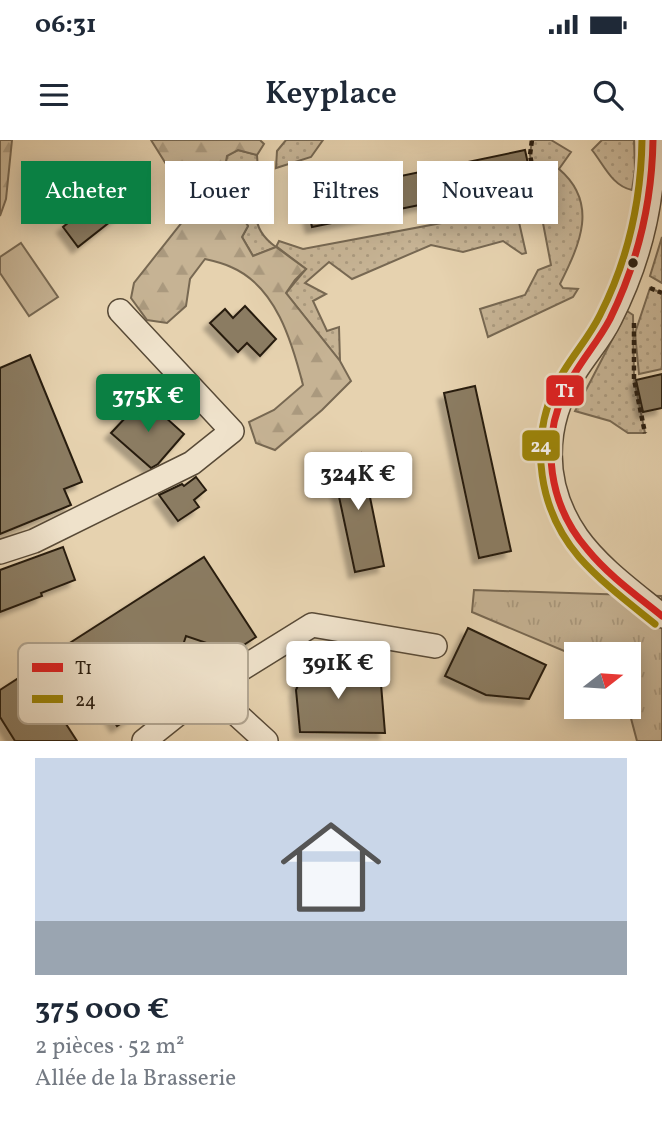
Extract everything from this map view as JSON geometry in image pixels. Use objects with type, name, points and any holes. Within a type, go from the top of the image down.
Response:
[{"type":"street","points":[[653,140],[654,171],[650,204],[639,244],[610,320],[560,398],[549,463],[554,487],[576,536],[592,556],[662,617]]},
{"type":"street","points":[[0,552],[34,541],[192,463],[232,431],[120,311]]},
{"type":"street","points":[[248,665],[312,625],[435,646]]},
{"type":"street","points":[[144,741],[165,724]]},
{"type":"street","points":[[247,724],[266,741]]},
{"type":"path","points":[[531,161],[532,140]]},
{"type":"path","points":[[650,288],[662,293]]},
{"type":"path","points":[[633,340],[634,379],[645,433]]},
{"type":"green space","points":[[0,140],[12,140],[6,199],[0,216]]},
{"type":"green space","points":[[151,140],[260,140],[264,144],[257,155],[238,150],[227,156],[226,161],[165,162]]},
{"type":"green space","points":[[286,140],[323,140],[311,157],[288,161],[288,164],[276,168],[277,151]]},
{"type":"green space","points":[[532,140],[551,140],[571,152],[559,169],[579,196],[582,224],[574,254],[560,284],[563,288],[578,289],[573,297],[488,337],[480,309],[525,295],[538,270],[551,265],[543,224],[558,224],[558,161],[531,161]]},
{"type":"green space","points":[[602,140],[634,140],[635,170],[632,190],[614,180],[592,150]]},
{"type":"green space","points":[[238,150],[257,155],[257,161],[226,161],[227,155]]},
{"type":"green space","points":[[181,224],[247,224],[242,237],[253,256],[276,247],[306,269],[286,293],[340,361],[351,381],[275,450],[256,443],[249,422],[274,410],[303,385],[287,334],[271,301],[247,276],[222,263],[205,259],[190,279],[186,306],[167,323],[147,320],[131,298],[134,283]]},
{"type":"green space","points":[[247,224],[258,224],[276,247],[279,241],[303,249],[436,224],[519,224],[526,253],[522,254],[503,241],[463,252],[431,245],[352,279],[329,262],[305,283],[326,294],[313,301],[327,331],[339,327],[340,361],[286,293],[306,269],[277,247],[253,256],[242,237]]},
{"type":"green space","points":[[662,237],[662,283],[650,276]]},
{"type":"green space","points":[[21,243],[58,297],[29,316],[0,273],[0,257]]},
{"type":"green space","points":[[650,288],[662,293],[662,369],[639,374],[635,333]]},
{"type":"green space","points":[[627,311],[633,315],[634,379],[645,433],[628,433],[610,421],[575,411]]},
{"type":"green space","points":[[474,590],[662,596],[662,741],[637,741],[631,719],[641,719],[641,642],[564,642],[564,651],[472,612]]},
{"type":"building","points":[[525,150],[527,161],[472,161]]},
{"type":"building","points":[[417,173],[417,206],[403,208],[403,176]]},
{"type":"building","points":[[67,224],[107,224],[78,247],[63,227]]},
{"type":"building","points":[[245,306],[276,339],[260,356],[247,343],[238,352],[210,323],[225,309],[233,318]]},
{"type":"building","points":[[30,355],[82,482],[64,489],[71,505],[0,534],[0,368]]},
{"type":"building","points":[[662,374],[662,408],[643,412],[636,380]]},
{"type":"building","points":[[475,386],[511,551],[479,558],[444,393]]},
{"type":"building","points":[[144,398],[184,434],[158,464],[151,468],[111,433]]},
{"type":"building","points":[[361,453],[384,566],[355,572],[331,459]]},
{"type":"building","points":[[196,477],[206,490],[194,500],[199,507],[178,521],[159,495],[182,484],[184,486]]},
{"type":"building","points":[[63,547],[75,580],[0,612],[0,570]]},
{"type":"building","points":[[204,557],[256,637],[247,643],[207,643],[186,636],[184,643],[70,643]]},
{"type":"building","points":[[468,628],[546,665],[529,699],[486,695],[445,676]]},
{"type":"building","points":[[310,656],[381,684],[385,733],[300,732],[296,690]]},
{"type":"building","points":[[18,678],[18,724],[66,724],[77,741],[15,741],[0,717],[0,690]]},
{"type":"transit line","name":"24","points":[[642,140],[636,208],[625,252],[600,315],[555,387],[542,431],[541,453],[547,498],[565,539],[597,575],[655,624]]},
{"type":"transit line","name":"T1","points":[[653,140],[650,187],[636,254],[610,319],[565,391],[557,411],[551,452],[557,493],[574,532],[604,567],[662,616]]}]
